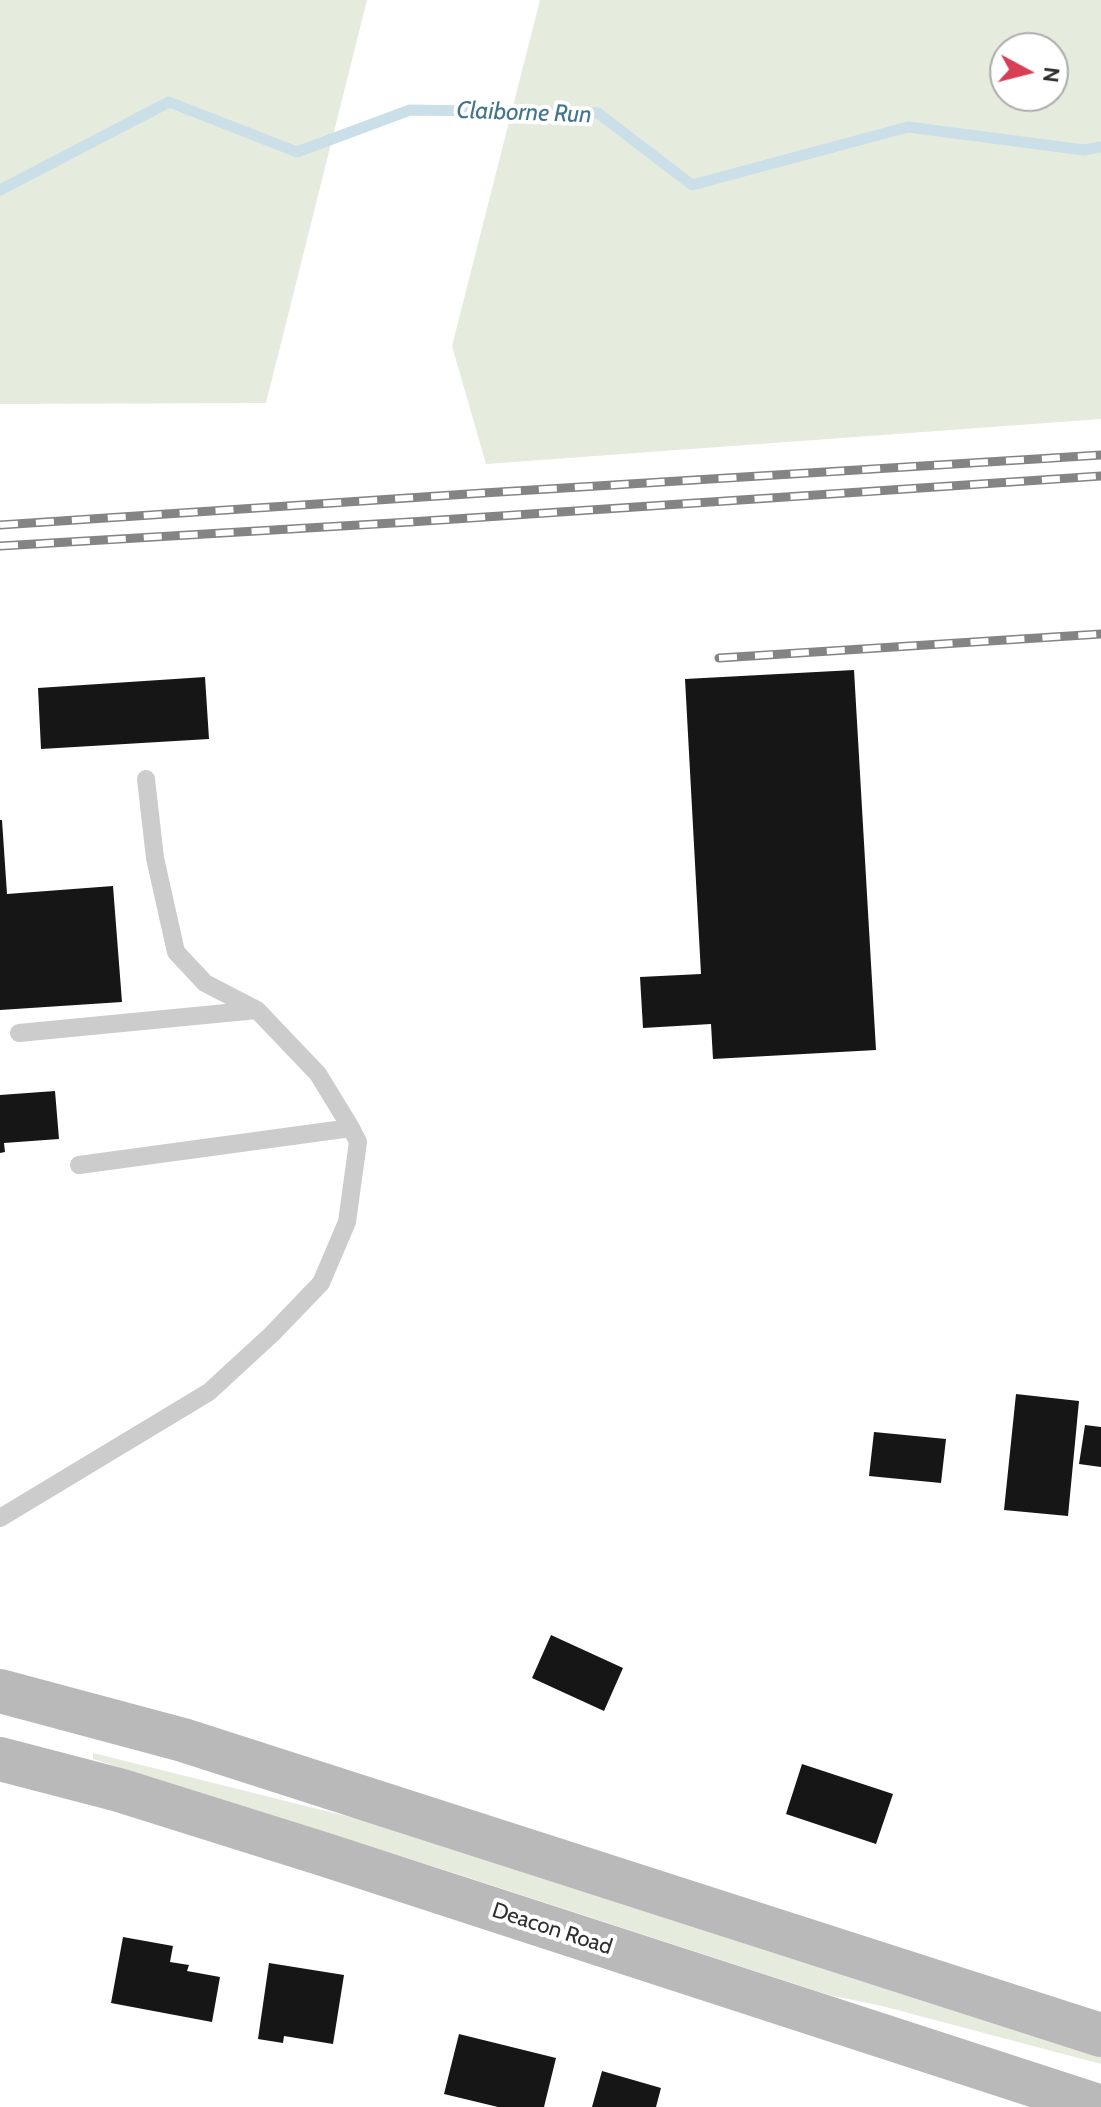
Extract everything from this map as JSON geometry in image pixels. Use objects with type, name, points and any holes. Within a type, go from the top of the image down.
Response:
[{"type":"main road","points":[[0,1691],[183,1740],[1101,2035]]},
{"type":"main road","name":"Deacon Road","points":[[0,1759],[119,1790],[326,1855],[1101,2107]]},
{"type":"lane","points":[[0,1518],[209,1392],[321,1283],[347,1222],[358,1142],[318,1074],[257,1010],[205,983],[176,952],[155,858],[146,779]]},
{"type":"lane","points":[[19,1033],[257,1010]]},
{"type":"lane","points":[[79,1165],[351,1128]]},
{"type":"shaded area","points":[[0,0],[367,0],[266,403],[0,404]]},
{"type":"shaded area","points":[[540,0],[1101,0],[1101,419],[486,464],[452,346]]},
{"type":"shaded area","points":[[93,1753],[362,1820],[1101,2056],[1101,2064],[829,1995],[93,1759]]},
{"type":"building","points":[[854,670],[876,1050],[713,1059],[711,1024],[643,1028],[640,977],[701,974],[685,679]]},
{"type":"building","points":[[205,677],[209,739],[41,749],[38,688]]},
{"type":"building","points":[[0,820],[7,894],[113,886],[122,1002],[0,1010]]},
{"type":"building","points":[[55,1091],[59,1139],[4,1143],[5,1152],[0,1153],[0,1095]]},
{"type":"building","points":[[1016,1394],[1079,1401],[1068,1516],[1004,1510]]},
{"type":"building","points":[[1085,1425],[1101,1427],[1101,1467],[1079,1464]]},
{"type":"building","points":[[874,1432],[946,1439],[941,1483],[869,1476]]},
{"type":"building","points":[[551,1635],[623,1668],[604,1711],[532,1678]]},
{"type":"building","points":[[802,1764],[893,1794],[876,1844],[786,1814]]},
{"type":"building","points":[[123,1937],[173,1946],[170,1962],[189,1965],[187,1971],[220,1977],[212,2022],[111,2003]]},
{"type":"building","points":[[269,1963],[344,1975],[333,2044],[284,2036],[283,2043],[258,2039]]},
{"type":"building","points":[[459,2034],[556,2058],[544,2107],[498,2107],[444,2094]]},
{"type":"building","points":[[602,2071],[661,2088],[656,2107],[592,2107]]},
{"type":"waterway","name":"Claiborne Run","points":[[0,190],[169,102],[297,152],[410,110],[598,113],[692,185],[908,127],[1084,150],[1101,147]]},
{"type":"railway","points":[[0,525],[1101,455]]},
{"type":"railway","points":[[0,546],[1101,476]]},
{"type":"railway","points":[[719,658],[1101,634]]}]
